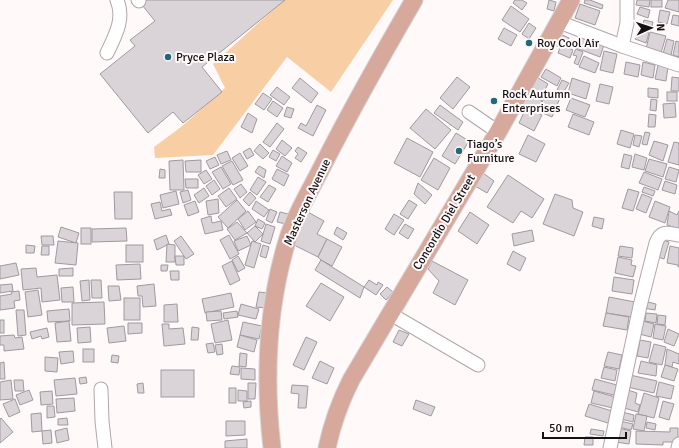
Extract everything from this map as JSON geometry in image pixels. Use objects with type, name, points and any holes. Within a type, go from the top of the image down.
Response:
[{"type":"main road","name":"Masterson Avenue","points":[[272,448],[267,366],[272,314],[279,269],[288,236],[361,91],[414,0]]},
{"type":"main road","name":"Concordio Diel Street","points":[[327,448],[333,421],[339,404],[363,357],[498,132],[571,0]]},
{"type":"street","points":[[107,53],[118,31],[121,19],[117,0]]},
{"type":"street","points":[[622,46],[627,23],[627,0]]},
{"type":"street","points":[[559,22],[622,46],[679,65]]},
{"type":"street","points":[[468,112],[498,132]]},
{"type":"street","points":[[610,448],[640,306],[658,237],[665,233],[679,235]]},
{"type":"street","points":[[389,313],[478,365]]},
{"type":"street","points":[[101,389],[105,448]]},
{"type":"street","points":[[678,448],[679,444]]},
{"type":"shaded area","points":[[284,0],[393,0],[331,92],[287,57],[213,155],[155,158],[154,147],[181,127],[225,88],[213,64]]},
{"type":"building","name":"Pryce Plaza","points":[[138,0],[285,0],[202,67],[222,92],[183,123],[173,112],[148,133],[100,74],[135,46],[130,40],[155,21]]},
{"type":"building","points":[[515,0],[522,0],[527,3],[522,10],[513,3]]},
{"type":"building","points":[[549,0],[556,2],[554,11],[547,9]]},
{"type":"building","points":[[585,0],[590,0],[603,5],[602,9],[584,3]]},
{"type":"building","points":[[637,0],[650,0],[649,7],[636,5]]},
{"type":"building","points":[[651,0],[662,0],[662,7],[651,7]]},
{"type":"building","points":[[668,0],[679,0],[679,12],[665,8]]},
{"type":"building","points":[[580,4],[600,11],[595,25],[575,18]]},
{"type":"building","points":[[511,6],[529,19],[520,32],[502,20]]},
{"type":"building","points":[[640,7],[650,10],[648,18],[637,14]]},
{"type":"building","points":[[660,10],[670,12],[667,24],[658,22]]},
{"type":"building","points":[[673,15],[679,16],[679,26],[671,24]]},
{"type":"building","points":[[644,20],[653,22],[651,30],[642,28]]},
{"type":"building","points":[[529,23],[536,28],[529,39],[522,34]]},
{"type":"building","points":[[504,28],[517,35],[511,46],[498,39]]},
{"type":"building","points":[[639,29],[649,33],[646,43],[635,39]]},
{"type":"building","points":[[650,32],[666,36],[661,53],[646,49]]},
{"type":"building","points":[[560,34],[569,38],[563,49],[555,45]]},
{"type":"building","points":[[581,36],[604,45],[600,57],[576,48]]},
{"type":"building","points":[[667,39],[674,41],[671,55],[663,54]]},
{"type":"building","points":[[676,41],[679,42],[679,57],[673,55]]},
{"type":"building","points":[[561,45],[573,50],[570,58],[558,53]]},
{"type":"building","points":[[576,49],[583,52],[578,65],[574,63],[577,56],[573,55]]},
{"type":"building","points":[[604,51],[617,54],[613,73],[600,70]]},
{"type":"building","points":[[584,56],[599,63],[595,73],[579,67]]},
{"type":"building","points":[[626,62],[640,65],[638,77],[624,74]]},
{"type":"building","points":[[643,62],[655,65],[653,78],[641,75]]},
{"type":"building","points":[[658,65],[668,67],[666,81],[655,79]]},
{"type":"building","points":[[546,69],[561,78],[557,86],[541,77]]},
{"type":"building","points":[[532,74],[548,84],[541,97],[524,87]]},
{"type":"building","points":[[457,77],[470,87],[453,109],[440,98]]},
{"type":"building","points":[[672,77],[679,78],[679,91],[671,91]]},
{"type":"building","points":[[300,78],[318,93],[311,103],[292,88]]},
{"type":"building","points":[[572,78],[590,84],[586,99],[568,93]]},
{"type":"building","points":[[562,80],[569,83],[563,93],[557,90]]},
{"type":"building","points":[[600,84],[613,87],[609,104],[596,101]]},
{"type":"building","points":[[277,87],[290,97],[284,105],[270,95]]},
{"type":"building","points":[[648,88],[658,89],[658,98],[648,97]]},
{"type":"building","points":[[524,90],[542,101],[536,112],[517,101]]},
{"type":"building","points":[[667,92],[677,92],[677,101],[667,101]]},
{"type":"building","points":[[263,93],[272,99],[264,110],[255,104]]},
{"type":"building","points":[[546,93],[560,98],[552,117],[538,111]]},
{"type":"building","points":[[571,98],[590,105],[585,117],[566,110]]},
{"type":"building","points":[[651,99],[657,100],[656,111],[650,110]]},
{"type":"building","points":[[273,101],[283,108],[277,117],[267,110]]},
{"type":"building","points":[[675,103],[676,117],[664,118],[663,104]]},
{"type":"building","points":[[317,105],[326,110],[313,136],[298,128],[301,123],[306,126]]},
{"type":"building","points":[[440,105],[463,122],[458,130],[434,113]]},
{"type":"building","points":[[287,107],[294,109],[291,118],[284,116]]},
{"type":"building","points":[[526,108],[542,115],[534,131],[519,123]]},
{"type":"building","points":[[426,109],[451,130],[435,149],[410,128]]},
{"type":"building","points":[[248,113],[257,119],[252,133],[241,127]]},
{"type":"building","points":[[573,114],[594,122],[589,135],[568,127]]},
{"type":"building","points":[[649,114],[656,115],[655,127],[648,127]]},
{"type":"building","points":[[277,123],[284,129],[270,147],[263,142]]},
{"type":"building","points":[[621,130],[634,134],[630,148],[617,144]]},
{"type":"building","points":[[645,132],[650,133],[647,145],[642,144]]},
{"type":"building","points":[[456,133],[469,141],[455,164],[442,156]]},
{"type":"building","points":[[528,135],[545,144],[536,162],[519,154]]},
{"type":"building","points":[[635,135],[642,136],[639,147],[633,145]]},
{"type":"building","points":[[407,138],[433,152],[420,177],[394,163]]},
{"type":"building","points":[[282,140],[292,148],[285,156],[276,149]]},
{"type":"building","points":[[654,141],[668,145],[663,161],[649,155]]},
{"type":"building","points":[[674,142],[679,143],[679,165],[668,162]]},
{"type":"building","points":[[260,144],[269,153],[263,159],[254,151]]},
{"type":"building","points":[[298,147],[307,153],[301,162],[295,158],[298,154],[295,151]]},
{"type":"building","points":[[250,148],[254,155],[247,159],[243,152]]},
{"type":"building","points":[[273,150],[280,154],[276,161],[269,157]]},
{"type":"building","points":[[227,151],[231,160],[221,164],[217,155]]},
{"type":"building","points":[[240,153],[248,166],[240,171],[232,158]]},
{"type":"building","points":[[624,154],[632,156],[629,169],[621,167]]},
{"type":"building","points":[[635,154],[647,158],[644,170],[632,167]]},
{"type":"building","points":[[282,156],[292,163],[287,172],[276,166]]},
{"type":"building","points":[[215,157],[219,165],[210,169],[206,161]]},
{"type":"building","points":[[434,158],[450,168],[438,190],[421,180]]},
{"type":"building","points":[[649,159],[667,164],[663,177],[645,171]]},
{"type":"building","points":[[183,160],[184,190],[170,190],[169,161]]},
{"type":"building","points":[[201,160],[201,172],[186,172],[185,161]]},
{"type":"building","points":[[232,161],[243,180],[233,185],[222,166]]},
{"type":"building","points":[[259,166],[266,170],[264,178],[255,172]]},
{"type":"building","points":[[221,167],[231,184],[223,189],[212,172]]},
{"type":"building","points":[[669,167],[679,170],[676,182],[665,179]]},
{"type":"building","points":[[160,169],[165,170],[165,178],[159,178]]},
{"type":"building","points":[[277,169],[289,175],[284,186],[272,179]]},
{"type":"building","points":[[206,170],[212,179],[204,184],[198,175]]},
{"type":"building","points":[[644,172],[662,179],[658,190],[639,183]]},
{"type":"building","points":[[483,173],[494,181],[487,193],[475,186]]},
{"type":"building","points":[[508,175],[544,199],[532,218],[521,211],[513,223],[487,207]]},
{"type":"building","points":[[258,177],[266,182],[257,195],[250,190]]},
{"type":"building","points":[[185,179],[198,179],[198,188],[186,188]]},
{"type":"building","points":[[214,180],[220,189],[212,195],[206,186]]},
{"type":"building","points":[[665,181],[677,185],[675,194],[662,190]]},
{"type":"building","points":[[418,183],[432,195],[425,204],[414,194]]},
{"type":"building","points":[[241,184],[247,192],[240,198],[234,189]]},
{"type":"building","points":[[269,185],[276,189],[268,202],[260,197]]},
{"type":"building","points":[[644,187],[655,191],[653,196],[642,192]]},
{"type":"building","points":[[204,188],[209,196],[199,203],[194,195]]},
{"type":"building","points":[[229,188],[237,199],[226,207],[218,196]]},
{"type":"building","points":[[628,189],[639,192],[633,211],[622,208]]},
{"type":"building","points":[[188,190],[191,200],[183,203],[180,192]]},
{"type":"building","points":[[176,191],[179,204],[163,208],[160,195]]},
{"type":"building","points":[[114,192],[132,192],[132,219],[115,219]]},
{"type":"building","points":[[250,192],[256,198],[249,206],[243,200]]},
{"type":"building","points":[[555,194],[572,200],[573,208],[583,212],[574,236],[543,224]]},
{"type":"building","points":[[642,194],[652,198],[646,213],[636,209]]},
{"type":"building","points":[[218,199],[219,213],[208,215],[206,201]]},
{"type":"building","points":[[237,200],[246,211],[228,228],[218,217]]},
{"type":"building","points":[[409,200],[417,205],[408,219],[400,214]]},
{"type":"building","points":[[195,201],[199,212],[188,216],[184,205]]},
{"type":"building","points":[[256,201],[269,210],[264,217],[252,209]]},
{"type":"building","points":[[655,201],[670,207],[665,223],[649,217]]},
{"type":"building","points":[[160,202],[162,211],[170,209],[172,215],[155,219],[151,204]]},
{"type":"building","points":[[270,209],[277,212],[272,223],[266,220]]},
{"type":"building","points":[[248,211],[256,222],[245,230],[238,219]]},
{"type":"building","points":[[306,211],[324,221],[317,234],[327,239],[318,257],[290,243]]},
{"type":"building","points":[[669,211],[677,215],[679,211],[679,229],[667,225]]},
{"type":"building","points":[[280,212],[288,214],[286,224],[277,222]]},
{"type":"building","points":[[470,212],[489,225],[477,244],[458,231]]},
{"type":"building","points":[[394,214],[404,220],[394,235],[385,229]]},
{"type":"building","points":[[211,216],[212,223],[221,221],[223,230],[205,234],[201,219]]},
{"type":"building","points":[[594,217],[604,219],[602,229],[592,226]]},
{"type":"building","points":[[258,219],[265,223],[262,229],[255,226]]},
{"type":"building","points":[[237,222],[247,233],[235,240],[227,229]]},
{"type":"building","points":[[266,224],[275,227],[270,244],[261,241]]},
{"type":"building","points":[[405,224],[414,229],[408,239],[399,233]]},
{"type":"building","points":[[255,226],[263,234],[255,242],[247,233]]},
{"type":"building","points":[[61,227],[79,233],[76,243],[58,237]]},
{"type":"building","points":[[337,227],[347,233],[343,240],[334,234]]},
{"type":"building","points":[[81,228],[91,228],[91,244],[81,244]]},
{"type":"building","points":[[126,228],[127,241],[92,242],[92,229]]},
{"type":"building","points":[[532,230],[534,241],[514,246],[512,234]]},
{"type":"building","points":[[166,235],[169,244],[157,250],[154,240]]},
{"type":"building","points":[[229,235],[239,254],[230,259],[220,240]]},
{"type":"building","points":[[41,236],[53,236],[54,245],[42,245]]},
{"type":"building","points":[[181,236],[194,254],[186,259],[174,241]]},
{"type":"building","points":[[247,236],[251,245],[238,251],[234,241]]},
{"type":"building","points":[[327,239],[342,247],[332,266],[318,257]]},
{"type":"building","points":[[660,239],[669,242],[664,259],[655,256]]},
{"type":"building","points":[[58,241],[78,243],[76,265],[55,263]]},
{"type":"building","points":[[252,241],[261,244],[254,268],[245,265]]},
{"type":"building","points":[[167,244],[175,245],[175,262],[166,262]]},
{"type":"building","points":[[26,245],[35,246],[34,253],[26,253]]},
{"type":"building","points":[[126,245],[143,245],[143,262],[126,262]]},
{"type":"building","points":[[263,245],[269,247],[266,258],[260,256]]},
{"type":"building","points":[[42,246],[49,246],[49,255],[41,255]]},
{"type":"building","points":[[620,246],[633,248],[632,258],[618,256]]},
{"type":"building","points":[[670,246],[679,248],[679,267],[678,265],[667,263]]},
{"type":"building","points":[[513,251],[526,258],[520,271],[507,264]]},
{"type":"building","points":[[175,256],[184,256],[184,265],[176,265]]},
{"type":"building","points":[[238,256],[245,268],[238,272],[232,260]]},
{"type":"building","points":[[618,257],[632,260],[631,265],[636,266],[633,277],[615,273]]},
{"type":"building","points":[[321,260],[364,287],[360,298],[315,270]]},
{"type":"building","points":[[232,261],[240,280],[230,285],[222,266]]},
{"type":"building","points":[[432,261],[468,280],[455,305],[433,293],[439,281],[428,269]]},
{"type":"building","points":[[16,263],[19,275],[0,279],[0,266]]},
{"type":"building","points":[[140,264],[141,279],[117,280],[116,265]]},
{"type":"building","points":[[161,265],[168,265],[167,271],[161,271]]},
{"type":"building","points":[[36,268],[37,277],[57,275],[60,300],[42,302],[41,288],[23,290],[21,269]]},
{"type":"building","points":[[73,268],[73,276],[59,276],[59,269]]},
{"type":"building","points":[[170,271],[179,271],[179,280],[171,280]]},
{"type":"building","points":[[614,277],[634,280],[632,294],[612,291]]},
{"type":"building","points":[[89,280],[90,300],[82,301],[80,281]]},
{"type":"building","points":[[91,280],[101,280],[102,298],[92,298]]},
{"type":"building","points":[[369,280],[377,285],[378,282],[383,285],[376,295],[364,287]]},
{"type":"building","points":[[321,283],[344,297],[330,321],[306,306]]},
{"type":"building","points":[[12,284],[13,291],[0,293],[0,285]]},
{"type":"building","points":[[154,284],[156,306],[143,307],[142,296],[138,296],[137,286]]},
{"type":"building","points":[[108,286],[119,286],[121,300],[109,301]]},
{"type":"building","points":[[73,287],[74,302],[62,302],[61,288]]},
{"type":"building","points":[[387,287],[393,292],[386,300],[380,294]]},
{"type":"building","points":[[38,290],[42,315],[28,317],[25,292]]},
{"type":"building","points":[[19,291],[20,300],[14,301],[15,308],[0,310],[0,296]]},
{"type":"building","points":[[259,292],[267,293],[265,308],[256,307]]},
{"type":"building","points":[[231,293],[234,307],[205,313],[202,299]]},
{"type":"building","points":[[609,297],[635,302],[632,317],[606,313]]},
{"type":"building","points":[[124,298],[140,298],[140,320],[124,320]]},
{"type":"building","points":[[644,301],[656,304],[655,310],[643,308]]},
{"type":"building","points":[[104,302],[105,324],[72,325],[72,303]]},
{"type":"building","points":[[177,304],[178,322],[164,322],[164,305]]},
{"type":"building","points":[[241,304],[259,309],[256,319],[238,315]]},
{"type":"building","points":[[69,309],[70,321],[48,322],[47,311]]},
{"type":"building","points":[[16,310],[24,310],[26,335],[18,336]]},
{"type":"building","points":[[221,311],[222,320],[207,321],[206,312]]},
{"type":"building","points":[[237,311],[238,317],[224,319],[223,313]]},
{"type":"building","points":[[606,313],[629,317],[627,330],[603,326]]},
{"type":"building","points":[[646,313],[657,314],[656,323],[645,321]]},
{"type":"building","points":[[658,315],[666,316],[665,325],[657,324]]},
{"type":"building","points":[[0,320],[4,320],[4,333],[0,333]]},
{"type":"building","points":[[228,320],[232,340],[215,343],[211,324]]},
{"type":"building","points":[[69,321],[71,341],[57,342],[55,323]]},
{"type":"building","points":[[643,321],[654,324],[651,337],[639,334]]},
{"type":"building","points":[[243,322],[262,326],[259,339],[240,335]]},
{"type":"building","points":[[128,323],[142,323],[142,333],[128,334]]},
{"type":"building","points":[[162,324],[169,324],[169,329],[183,328],[185,344],[164,346]]},
{"type":"building","points":[[655,324],[666,326],[663,340],[653,338]]},
{"type":"building","points":[[124,326],[126,341],[109,343],[107,328]]},
{"type":"building","points":[[90,327],[91,342],[78,343],[77,328]]},
{"type":"building","points":[[192,327],[199,328],[198,340],[191,340]]},
{"type":"building","points":[[47,328],[49,337],[42,339],[41,336],[32,339],[30,332]]},
{"type":"building","points":[[668,329],[679,334],[674,346],[664,342]]},
{"type":"building","points":[[399,330],[409,334],[402,346],[393,342]]},
{"type":"building","points":[[14,335],[15,338],[22,337],[24,349],[4,351],[4,345],[0,345],[0,336]]},
{"type":"building","points":[[240,335],[257,340],[254,352],[237,347]]},
{"type":"building","points":[[306,337],[317,342],[304,370],[293,365]]},
{"type":"building","points":[[640,340],[651,342],[648,358],[637,356]]},
{"type":"building","points":[[213,343],[215,352],[208,353],[206,344]]},
{"type":"building","points":[[222,344],[223,354],[217,355],[215,345]]},
{"type":"building","points":[[654,344],[666,347],[662,365],[649,362]]},
{"type":"building","points":[[83,349],[94,349],[94,362],[83,362]]},
{"type":"building","points":[[667,349],[679,354],[679,364],[673,362],[672,367],[665,365]]},
{"type":"building","points":[[73,351],[74,362],[61,364],[59,352]]},
{"type":"building","points":[[608,352],[622,355],[619,369],[604,366]]},
{"type":"building","points":[[240,353],[247,354],[246,367],[239,366]]},
{"type":"building","points":[[112,355],[119,356],[118,363],[111,362]]},
{"type":"building","points":[[45,357],[58,358],[57,372],[45,371]]},
{"type":"building","points":[[320,361],[334,368],[327,384],[312,378]]},
{"type":"building","points":[[641,361],[657,365],[656,376],[638,373]]},
{"type":"building","points":[[4,362],[5,379],[0,379],[0,363]]},
{"type":"building","points":[[665,365],[678,369],[674,381],[661,377]]},
{"type":"building","points":[[232,366],[240,367],[239,375],[230,374]]},
{"type":"building","points":[[604,367],[617,370],[615,381],[601,378]]},
{"type":"building","points":[[241,368],[255,369],[255,380],[241,379]]},
{"type":"building","points":[[161,370],[194,370],[194,397],[161,397]]},
{"type":"building","points":[[630,375],[657,381],[654,393],[627,387]]},
{"type":"building","points":[[86,377],[87,383],[80,384],[79,378]]},
{"type":"building","points":[[75,378],[77,394],[56,396],[54,380]]},
{"type":"building","points":[[595,379],[617,385],[614,395],[592,390]]},
{"type":"building","points":[[11,380],[13,399],[0,400],[0,382]]},
{"type":"building","points":[[14,380],[23,380],[24,391],[15,391]]},
{"type":"building","points":[[659,382],[674,386],[671,399],[656,396]]},
{"type":"building","points":[[143,383],[144,393],[138,393],[137,384]]},
{"type":"building","points":[[248,383],[256,383],[255,399],[248,399]]},
{"type":"building","points":[[292,385],[308,386],[306,408],[298,408],[299,394],[291,393]]},
{"type":"building","points":[[229,388],[236,388],[236,403],[229,403]]},
{"type":"building","points":[[29,390],[33,400],[20,405],[16,395]]},
{"type":"building","points":[[238,390],[247,391],[247,401],[238,401]]},
{"type":"building","points":[[628,390],[637,393],[635,403],[640,405],[638,412],[624,408]]},
{"type":"building","points":[[52,391],[53,404],[41,405],[40,392]]},
{"type":"building","points":[[594,391],[615,397],[613,408],[591,403]]},
{"type":"building","points":[[644,393],[659,398],[654,418],[638,414]]},
{"type":"building","points":[[74,398],[75,411],[57,413],[56,399]]},
{"type":"building","points":[[15,399],[20,412],[9,417],[3,404]]},
{"type":"building","points":[[416,400],[435,407],[431,416],[413,409]]},
{"type":"building","points":[[251,401],[251,407],[244,408],[243,402]]},
{"type":"building","points":[[663,401],[674,404],[669,420],[659,417]]},
{"type":"building","points":[[589,404],[612,411],[608,423],[585,416]]},
{"type":"building","points":[[47,406],[54,406],[55,417],[47,418]]},
{"type":"building","points":[[622,412],[634,415],[633,422],[621,419]]},
{"type":"building","points":[[41,413],[42,431],[32,432],[31,414]]},
{"type":"building","points":[[636,414],[647,416],[644,431],[633,429]]},
{"type":"building","points":[[1,418],[13,432],[0,443],[0,419]]},
{"type":"building","points":[[67,418],[68,425],[58,425],[58,419]]},
{"type":"building","points":[[226,421],[245,421],[245,435],[226,436]]},
{"type":"building","points":[[620,421],[633,424],[631,430],[619,427]]},
{"type":"building","points":[[647,422],[656,424],[655,430],[646,428]]},
{"type":"building","points":[[67,428],[69,440],[57,443],[55,431]]},
{"type":"building","points":[[618,428],[631,431],[629,444],[616,442]]},
{"type":"building","points":[[670,428],[678,428],[678,442],[663,442],[663,445],[636,444],[636,431],[670,432]]},
{"type":"building","points":[[591,429],[604,431],[603,436],[590,434]]},
{"type":"building","points":[[51,430],[52,443],[43,444],[42,431]]},
{"type":"building","points":[[585,437],[593,437],[593,445],[584,445]]},
{"type":"building","points":[[247,439],[247,448],[225,448],[225,441]]},
{"type":"place","name":"Roy Cool Air","points":[[529,43]]},
{"type":"place","name":"Pryce Plaza","points":[[168,57]]},
{"type":"place","name":"Rock Autumn Enterprises","points":[[494,101]]},
{"type":"place","name":"Tiago’s Furniture","points":[[459,151]]}]
